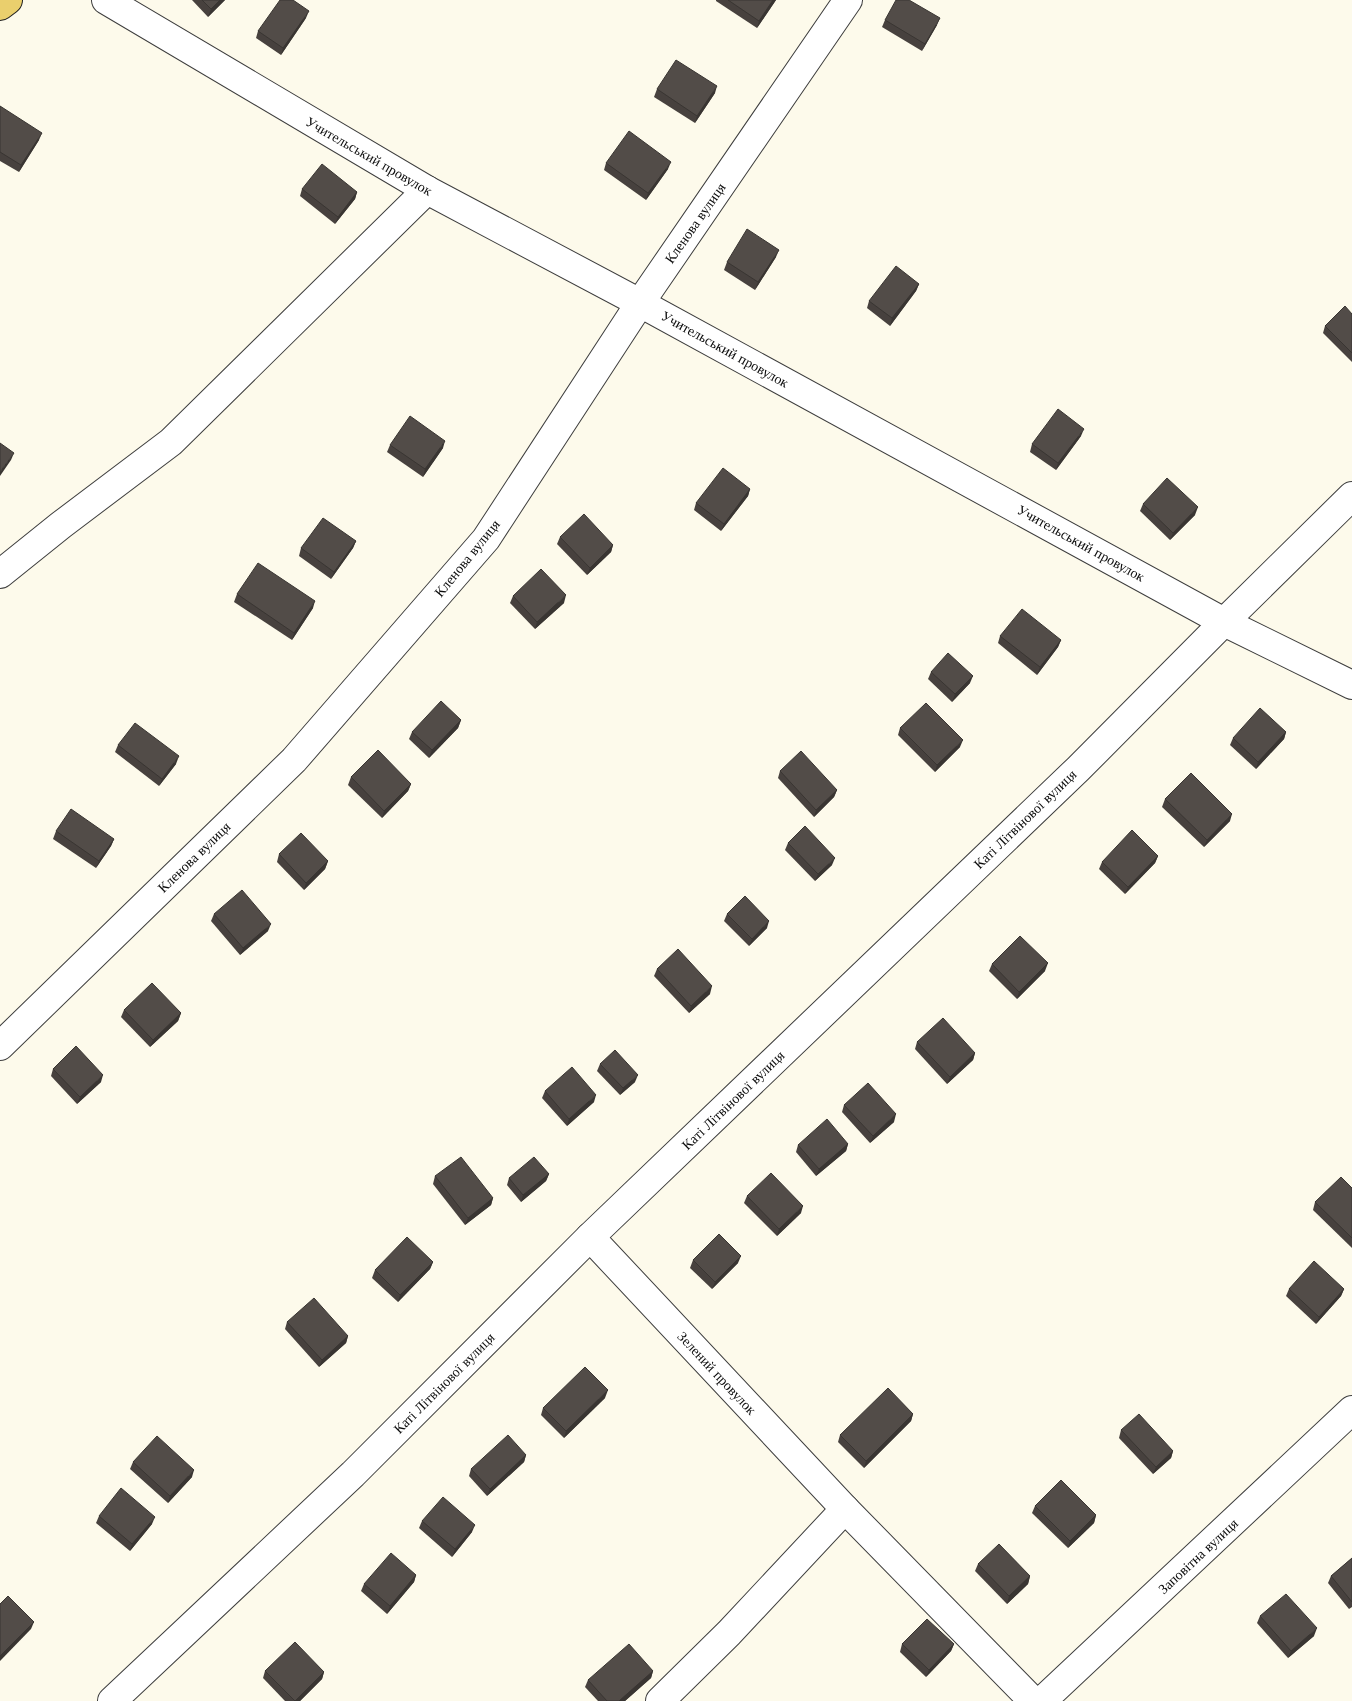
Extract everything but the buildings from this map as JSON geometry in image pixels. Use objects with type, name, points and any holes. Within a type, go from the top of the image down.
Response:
[{"type":"main road","points":[[0,6],[8,0]]},
{"type":"street","name":"Учительський провулок","points":[[106,0],[427,190],[640,303],[1224,622],[1352,685]]},
{"type":"street","name":"Кленова вулиця","points":[[0,1046],[294,760],[486,539],[640,303],[848,0]]},
{"type":"street","points":[[0,574],[61,525],[171,442],[427,190]]},
{"type":"street","name":"Каті Літвінової вулиця","points":[[112,1701],[353,1474],[590,1237],[1078,769],[1352,496]]},
{"type":"street","name":"Зелений провулок","points":[[590,1237],[845,1509],[1033,1701]]},
{"type":"street","name":"Заповітна вулиця","points":[[1042,1701],[1352,1410]]},
{"type":"street","points":[[660,1701],[729,1633],[845,1509]]}]
